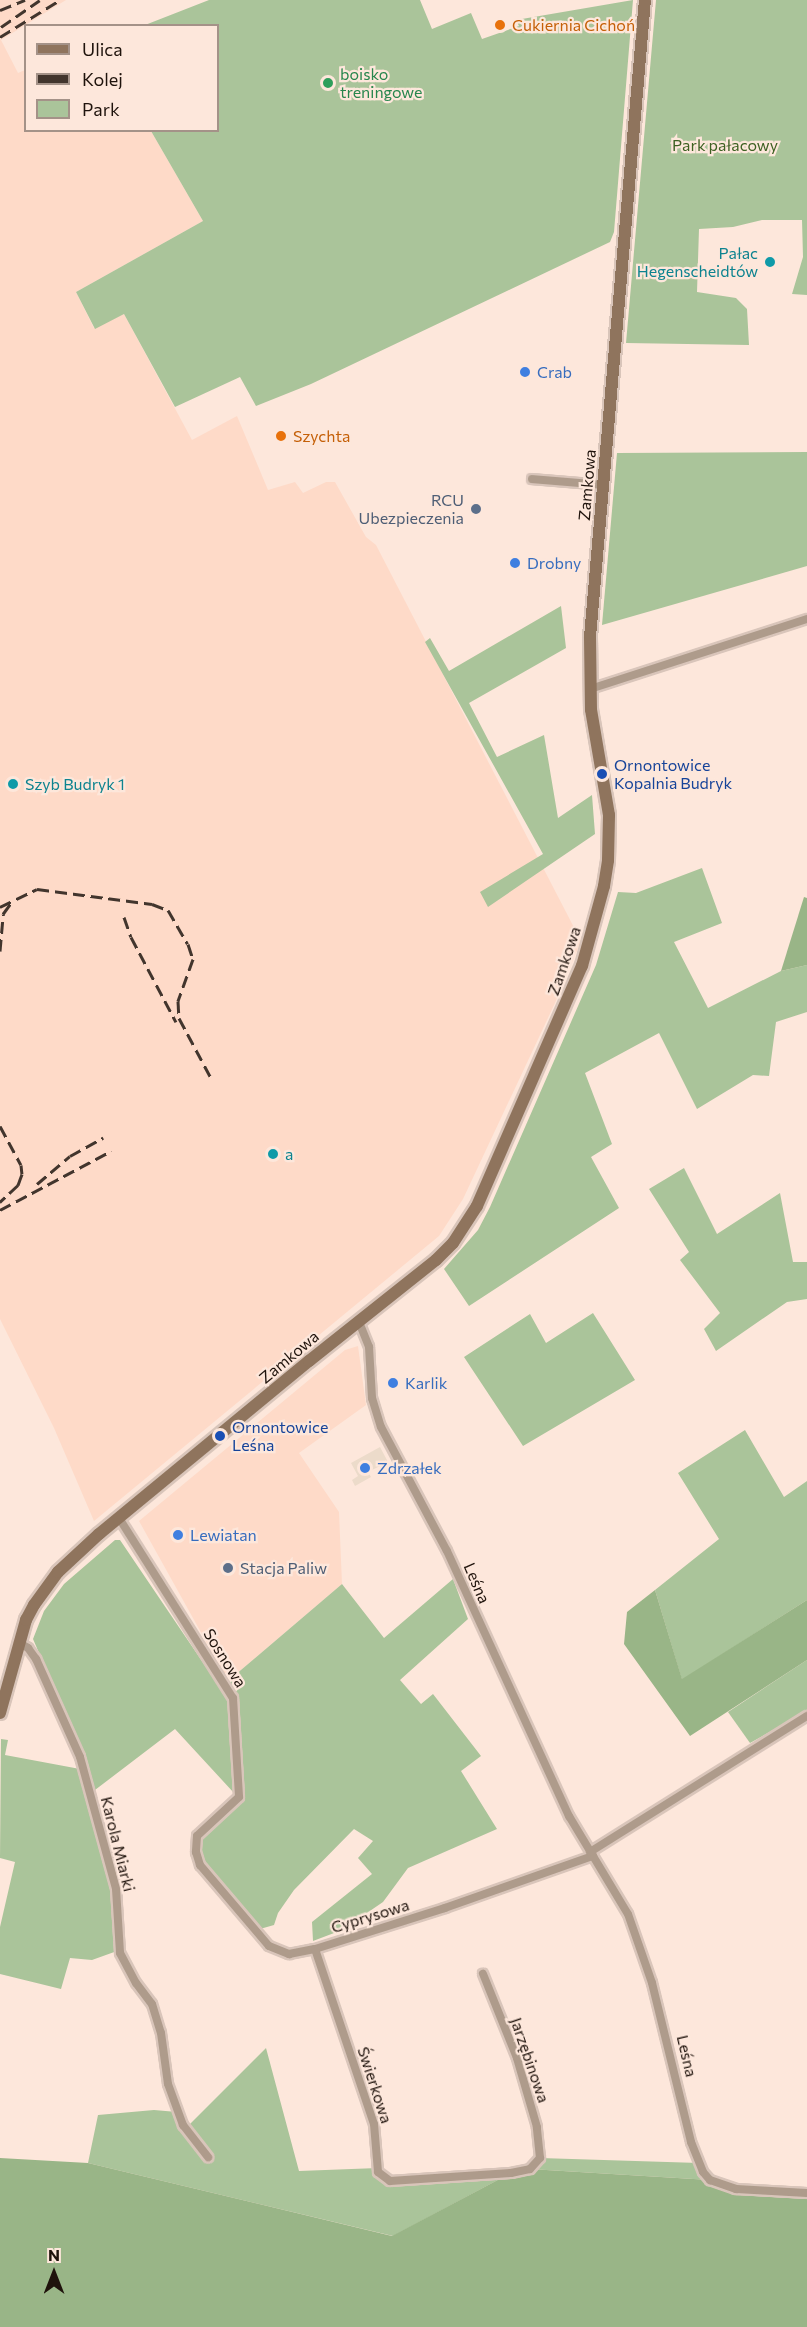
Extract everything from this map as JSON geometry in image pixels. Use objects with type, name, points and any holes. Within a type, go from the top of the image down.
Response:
[{"type":"street","name":"Zamkowa","points":[[0,1713],[18,1642],[34,1605],[45,1588],[74,1556],[436,1260],[464,1229],[477,1206],[582,966],[604,886],[610,830],[590,689],[590,637],[645,0]]},
{"type":"street","points":[[532,479],[603,485]]},
{"type":"street","points":[[590,689],[807,619]]},
{"type":"street","name":"Leśna","points":[[359,1322],[369,1347],[372,1398],[381,1427],[447,1551],[569,1816],[628,1914],[642,1948],[670,2051],[691,2142],[703,2172],[710,2180],[736,2189],[807,2193]]},
{"type":"street","name":"Sosnowa","points":[[118,1518],[233,1698],[239,1797],[197,1836],[196,1852]]},
{"type":"street","name":"Karola Miarki","points":[[18,1642],[28,1648],[36,1659],[80,1758],[116,1889],[120,1953],[136,1983],[152,2004],[161,2033],[168,2084],[183,2125],[208,2157]]},
{"type":"street","points":[[591,1854],[807,1716]]},
{"type":"street","name":"Cyprysowa","points":[[196,1852],[200,1864],[269,1946],[290,1954],[315,1949],[445,1908],[591,1854]]},
{"type":"street","name":"Świerkowa","points":[[315,1949],[374,2124],[378,2172],[390,2181],[511,2173],[530,2169],[540,2158]]},
{"type":"street","name":"Jarzębinowa","points":[[483,1974],[517,2058],[537,2127],[540,2158]]},
{"type":"shaded area","points":[[0,0],[66,0],[1,40],[18,73],[24,70],[24,132],[152,132],[203,221],[76,292],[94,328],[124,314],[192,440],[237,416],[268,490],[295,482],[303,493],[326,482],[335,482],[366,537],[376,545],[581,941],[555,1003],[463,1199],[439,1236],[94,1521],[54,1428],[0,1319]]},
{"type":"shaded area","points":[[358,1346],[366,1405],[299,1453],[339,1512],[342,1584],[228,1681],[139,1521],[345,1350]]},
{"type":"shaded area","name":"Zdrzałek","points":[[380,1447],[388,1462],[368,1472],[371,1477],[355,1486],[352,1480],[358,1476],[351,1463]]},
{"type":"green space","points":[[209,0],[420,0],[432,29],[471,13],[482,39],[519,26],[516,20],[633,0],[614,232],[610,242],[311,384],[256,406],[240,377],[175,407],[124,314],[95,329],[76,292],[203,221],[152,132],[219,132],[219,24],[148,24]]},
{"type":"green space","name":"Park pałacowy","points":[[656,0],[807,0],[807,295],[792,294],[803,257],[802,220],[762,220],[733,227],[699,229],[697,292],[736,298],[747,309],[749,345],[626,343]]},
{"type":"green space","points":[[807,452],[807,566],[602,625],[617,453]]},
{"type":"green space","points":[[561,606],[566,648],[469,703],[497,757],[544,735],[558,818],[592,795],[595,834],[488,907],[480,892],[543,854],[425,642],[430,638],[449,671]]},
{"type":"green space","points":[[702,868],[722,923],[674,942],[708,1008],[781,971],[807,965],[807,1012],[776,1022],[769,1076],[753,1075],[697,1109],[659,1033],[585,1073],[612,1144],[591,1157],[619,1208],[469,1306],[444,1269],[478,1230],[490,1207],[596,965],[618,892],[636,893]]},
{"type":"green space","points":[[804,897],[807,898],[807,965],[781,971]]},
{"type":"green space","points":[[684,1168],[717,1234],[780,1193],[793,1262],[807,1262],[807,1299],[787,1302],[716,1351],[704,1329],[720,1313],[680,1260],[689,1252],[649,1189]]},
{"type":"green space","points":[[593,1313],[635,1380],[523,1446],[464,1357],[530,1314],[546,1343]]},
{"type":"green space","points":[[745,1430],[784,1497],[807,1481],[807,1600],[682,1680],[655,1590],[719,1539],[678,1473]]},
{"type":"green space","points":[[115,1540],[120,1540],[229,1701],[236,1783],[234,1793],[175,1729],[95,1790],[85,1753],[80,1748],[33,1639],[44,1611],[64,1584]]},
{"type":"green space","points":[[453,1579],[468,1619],[400,1680],[421,1704],[433,1694],[481,1756],[461,1771],[497,1829],[408,1868],[383,1902],[342,1930],[313,1941],[312,1922],[372,1874],[358,1858],[373,1841],[354,1829],[294,1890],[278,1913],[274,1925],[260,1929],[207,1866],[200,1851],[202,1838],[243,1799],[239,1698],[228,1681],[342,1584],[384,1638]]},
{"type":"green space","points":[[655,1590],[682,1679],[807,1600],[807,1660],[690,1736],[624,1644],[627,1612]]},
{"type":"green space","points":[[807,1660],[807,1711],[750,1743],[728,1712]]},
{"type":"green space","points":[[1,1739],[8,1740],[5,1755],[80,1769],[115,1896],[117,1951],[92,1960],[70,1958],[61,1989],[0,1974],[0,1927],[15,1862],[0,1858]]},
{"type":"green space","points":[[266,2048],[299,2171],[378,2168],[390,2181],[511,2173],[393,2236],[88,2163],[98,2115],[154,2110],[177,2112],[188,2126]]},
{"type":"green space","points":[[0,2158],[88,2163],[392,2236],[511,2173],[530,2169],[710,2180],[720,2185],[807,2193],[807,2327],[0,2327]]},
{"type":"green space","points":[[540,2158],[699,2163],[710,2180],[530,2169]]},
{"type":"railway","points":[[0,10],[25,0]]},
{"type":"railway","points":[[1,27],[40,0]]},
{"type":"railway","points":[[0,37],[60,0]]},
{"type":"railway","points":[[0,907],[37,889],[152,904],[168,910],[188,944],[193,959],[178,1001],[179,1018],[210,1076]]},
{"type":"railway","points":[[0,951],[3,914],[11,903]]},
{"type":"railway","points":[[124,917],[131,937],[176,1022]]},
{"type":"railway","points":[[0,1126],[21,1165],[22,1174],[18,1185],[0,1202]]},
{"type":"railway","points":[[37,1184],[70,1156],[103,1138]]},
{"type":"railway","points":[[0,1210],[111,1151]]},
{"type":"place","name":"Cukiernia Cichoń","points":[[500,25]]},
{"type":"place","name":"boisko treningowe","points":[[328,83]]},
{"type":"place","name":"Pałac Hegenscheidtów","points":[[770,262]]},
{"type":"place","name":"Crab","points":[[525,372]]},
{"type":"place","name":"Szychta","points":[[281,436]]},
{"type":"place","name":"RCU Ubezpieczenia","points":[[476,509]]},
{"type":"place","name":"Drobny","points":[[515,563]]},
{"type":"place","name":"Ornontowice Kopalnia Budryk","points":[[602,774]]},
{"type":"place","name":"Szyb Budryk 1","points":[[13,784]]},
{"type":"place","name":"a","points":[[273,1154]]},
{"type":"place","name":"Karlik","points":[[393,1383]]},
{"type":"place","name":"Ornontowice Leśna","points":[[220,1436]]},
{"type":"place","name":"Zdrzałek","points":[[365,1468]]},
{"type":"place","name":"Lewiatan","points":[[178,1535]]},
{"type":"place","name":"Stacja Paliw","points":[[228,1568]]}]
